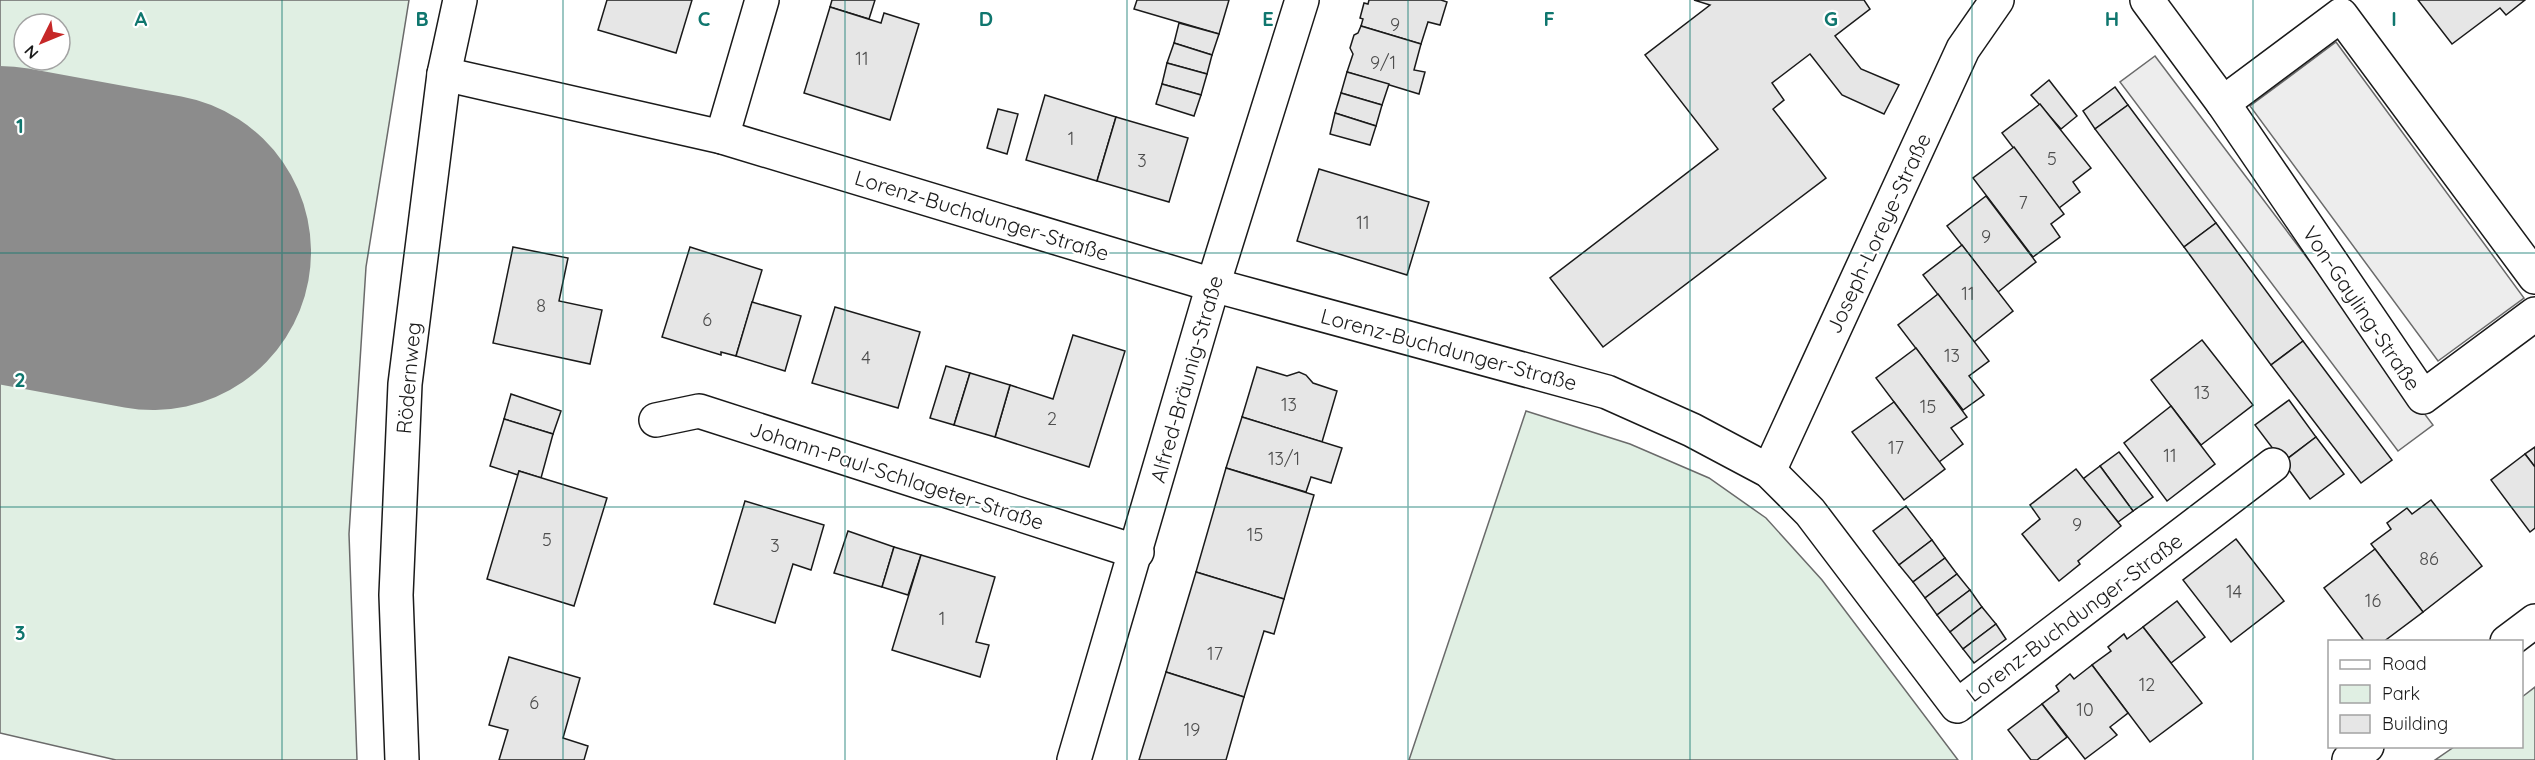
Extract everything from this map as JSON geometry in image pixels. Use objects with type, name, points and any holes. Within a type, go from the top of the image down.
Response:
[{"type":"street","name":"Rödernweg","points":[[402,760],[396,595],[405,384],[444,74],[460,0]]},
{"type":"street","points":[[722,136],[762,0]]},
{"type":"street","name":"Alfred-Bräunig-Straße","points":[[1074,760],[1137,552],[1213,285],[1302,0]]},
{"type":"street","name":"Joseph-Loreye-Straße","points":[[1769,471],[1963,50],[1997,0]]},
{"type":"street","name":"Von-Gayling-Straße","points":[[2147,0],[2223,103],[2423,398],[2535,314]]},
{"type":"street","points":[[2223,103],[2341,15],[2535,277]]},
{"type":"street","name":"Lorenz-Buchdunger-Straße","points":[[444,74],[722,136],[1213,285],[1607,392],[1692,430],[1769,471],[1810,512],[1957,706],[2273,465]]},
{"type":"street","name":"Johann-Paul-Schlageter-Straße","points":[[656,420],[699,411],[1137,552]]},
{"type":"street","points":[[2510,640],[2535,621]]},
{"type":"street","points":[[2349,760],[2366,748]]},
{"type":"green space","points":[[0,0],[409,0],[366,267],[349,534],[357,760],[116,760],[0,733]]},
{"type":"green space","points":[[1526,411],[1630,444],[1709,478],[1766,518],[1822,580],[1958,760],[1409,760]]},
{"type":"green space","points":[[2535,687],[2535,760],[2435,760],[2453,748],[2523,748],[2523,696]]},
{"type":"shaded area","points":[[2336,42],[2524,298],[2438,361],[2250,106]]},
{"type":"shaded area","points":[[2155,56],[2433,425],[2398,451],[2120,82]]},
{"type":"building","points":[[607,0],[692,0],[676,53],[598,30]]},
{"type":"building","points":[[832,0],[875,0],[869,19],[830,7]]},
{"type":"building","points":[[1137,0],[1229,0],[1219,34],[1134,9]]},
{"type":"building","points":[[1369,0],[1441,0],[1447,2],[1440,25],[1428,22],[1421,44],[1361,26],[1363,19],[1360,18],[1364,3],[1368,4]]},
{"type":"building","points":[[1694,0],[1864,0],[1870,9],[1835,36],[1861,69],[1899,85],[1884,114],[1842,95],[1810,54],[1772,83],[1784,100],[1773,109],[1826,178],[1603,347],[1550,278],[1718,149],[1645,55],[1710,5]]},
{"type":"building","points":[[2418,0],[2525,0],[2506,15],[2500,8],[2452,44]]},
{"type":"building","points":[[830,7],[881,23],[884,13],[919,24],[890,120],[804,93]]},
{"type":"building","points":[[1179,23],[1219,34],[1212,55],[1174,43]]},
{"type":"building","points":[[1361,26],[1421,44],[1414,70],[1425,72],[1419,94],[1347,72],[1353,54],[1350,48],[1354,35],[1358,33]]},
{"type":"building","points":[[1174,43],[1212,55],[1207,74],[1167,63]]},
{"type":"building","points":[[1167,63],[1207,74],[1201,95],[1162,84]]},
{"type":"building","points":[[1347,72],[1389,84],[1382,105],[1341,93]]},
{"type":"building","points":[[2049,80],[2077,116],[2061,129],[2031,95]]},
{"type":"building","points":[[1162,84],[1201,95],[1194,116],[1156,104]]},
{"type":"building","points":[[2115,87],[2128,105],[2095,129],[2083,111]]},
{"type":"building","points":[[1341,93],[1382,105],[1376,126],[1335,113]]},
{"type":"building","points":[[1045,95],[1116,117],[1097,181],[1026,160]]},
{"type":"building","points":[[2040,104],[2091,168],[2073,182],[2080,192],[2059,208],[2002,133]]},
{"type":"building","points":[[2128,105],[2216,223],[2184,247],[2095,129]]},
{"type":"building","points":[[998,109],[1018,114],[1007,154],[987,148]]},
{"type":"building","points":[[1335,113],[1376,126],[1370,145],[1330,134]]},
{"type":"building","points":[[1116,117],[1188,138],[1169,202],[1097,181]]},
{"type":"building","points":[[2014,147],[2064,214],[2051,224],[2060,237],[2033,257],[1973,178]]},
{"type":"building","points":[[1319,169],[1429,202],[1407,275],[1297,241]]},
{"type":"building","points":[[1986,196],[2036,262],[1998,292],[1947,226]]},
{"type":"building","points":[[2216,223],[2303,341],[2271,365],[2184,247]]},
{"type":"building","points":[[1962,245],[2013,311],[1974,342],[1923,275]]},
{"type":"building","points":[[513,247],[568,258],[559,301],[602,310],[590,364],[493,343]]},
{"type":"building","points":[[690,247],[762,270],[736,356],[721,352],[721,355],[662,337]]},
{"type":"building","points":[[1938,294],[1989,361],[1969,376],[1984,395],[1963,410],[1898,325]]},
{"type":"building","points":[[752,302],[801,316],[785,371],[736,356]]},
{"type":"building","points":[[835,307],[920,332],[898,408],[812,383]]},
{"type":"building","points":[[1073,335],[1125,351],[1089,467],[995,437],[1010,385],[1053,399]]},
{"type":"building","points":[[2202,340],[2253,405],[2201,445],[2151,380]]},
{"type":"building","points":[[2303,341],[2392,460],[2361,483],[2271,365]]},
{"type":"building","points":[[1916,348],[1967,417],[1951,428],[1963,444],[1939,462],[1876,378]]},
{"type":"building","points":[[946,366],[970,373],[954,425],[930,418]]},
{"type":"building","points":[[1257,367],[1287,376],[1299,372],[1306,375],[1313,383],[1337,391],[1322,442],[1242,417]]},
{"type":"building","points":[[970,373],[1010,385],[995,437],[954,425]]},
{"type":"building","points":[[511,394],[561,411],[553,434],[504,419]]},
{"type":"building","points":[[2289,400],[2316,437],[2283,462],[2255,425]]},
{"type":"building","points":[[1894,402],[1945,469],[1904,500],[1852,432]]},
{"type":"building","points":[[2171,406],[2215,464],[2167,501],[2124,443]]},
{"type":"building","points":[[1242,417],[1342,448],[1331,483],[1311,477],[1306,492],[1226,468]]},
{"type":"building","points":[[504,419],[553,434],[541,478],[519,471],[518,475],[490,466]]},
{"type":"building","points":[[2316,437],[2344,474],[2310,499],[2283,462]]},
{"type":"building","points":[[2535,447],[2535,467],[2525,454]]},
{"type":"building","points":[[2119,452],[2153,497],[2133,511],[2100,466]]},
{"type":"building","points":[[2525,454],[2535,467],[2535,528],[2530,532],[2491,480]]},
{"type":"building","points":[[2100,466],[2133,511],[2118,522],[2083,479]]},
{"type":"building","points":[[1226,468],[1314,495],[1284,599],[1196,572]]},
{"type":"building","points":[[2076,469],[2121,526],[2078,561],[2080,564],[2059,581],[2022,534],[2040,519],[2030,505]]},
{"type":"building","points":[[519,471],[607,498],[574,606],[487,579]]},
{"type":"building","points":[[2431,500],[2482,566],[2423,612],[2371,544],[2391,529],[2387,523],[2407,508],[2412,514]]},
{"type":"building","points":[[745,501],[824,525],[811,570],[793,564],[775,623],[714,604]]},
{"type":"building","points":[[1906,506],[1932,540],[1899,565],[1873,531]]},
{"type":"building","points":[[848,531],[894,547],[882,587],[834,573]]},
{"type":"building","points":[[2236,539],[2284,601],[2231,642],[2183,580]]},
{"type":"building","points":[[1932,540],[1945,558],[1913,582],[1899,565]]},
{"type":"building","points":[[894,547],[921,555],[908,595],[882,587]]},
{"type":"building","points":[[2375,549],[2423,612],[2386,640],[2363,640],[2324,588]]},
{"type":"building","points":[[921,555],[995,577],[976,642],[989,645],[980,677],[892,650]]},
{"type":"building","points":[[1945,558],[1957,574],[1925,598],[1913,582]]},
{"type":"building","points":[[1196,572],[1284,599],[1274,634],[1264,631],[1244,697],[1166,672]]},
{"type":"building","points":[[1957,574],[1970,590],[1937,615],[1925,598]]},
{"type":"building","points":[[1970,590],[1982,607],[1950,632],[1937,615]]},
{"type":"building","points":[[2177,601],[2205,637],[2171,663],[2143,627]]},
{"type":"building","points":[[1982,607],[1996,624],[1963,649],[1950,632]]},
{"type":"building","points":[[1996,624],[2006,639],[1974,663],[1963,649]]},
{"type":"building","points":[[2143,627],[2202,703],[2150,742],[2092,665],[2111,651],[2108,647],[2124,634],[2127,639]]},
{"type":"building","points":[[509,657],[580,678],[563,738],[588,746],[584,760],[499,760],[508,730],[489,725]]},
{"type":"building","points":[[2092,665],[2128,713],[2110,727],[2117,735],[2085,759],[2042,704],[2059,691],[2056,686],[2070,674],[2074,679]]},
{"type":"building","points":[[1166,672],[1244,697],[1226,760],[1139,760]]},
{"type":"building","points":[[2042,704],[2067,737],[2037,760],[2031,760],[2008,730]]},
{"type":"runway","points":[[0,224],[153,252]]}]
